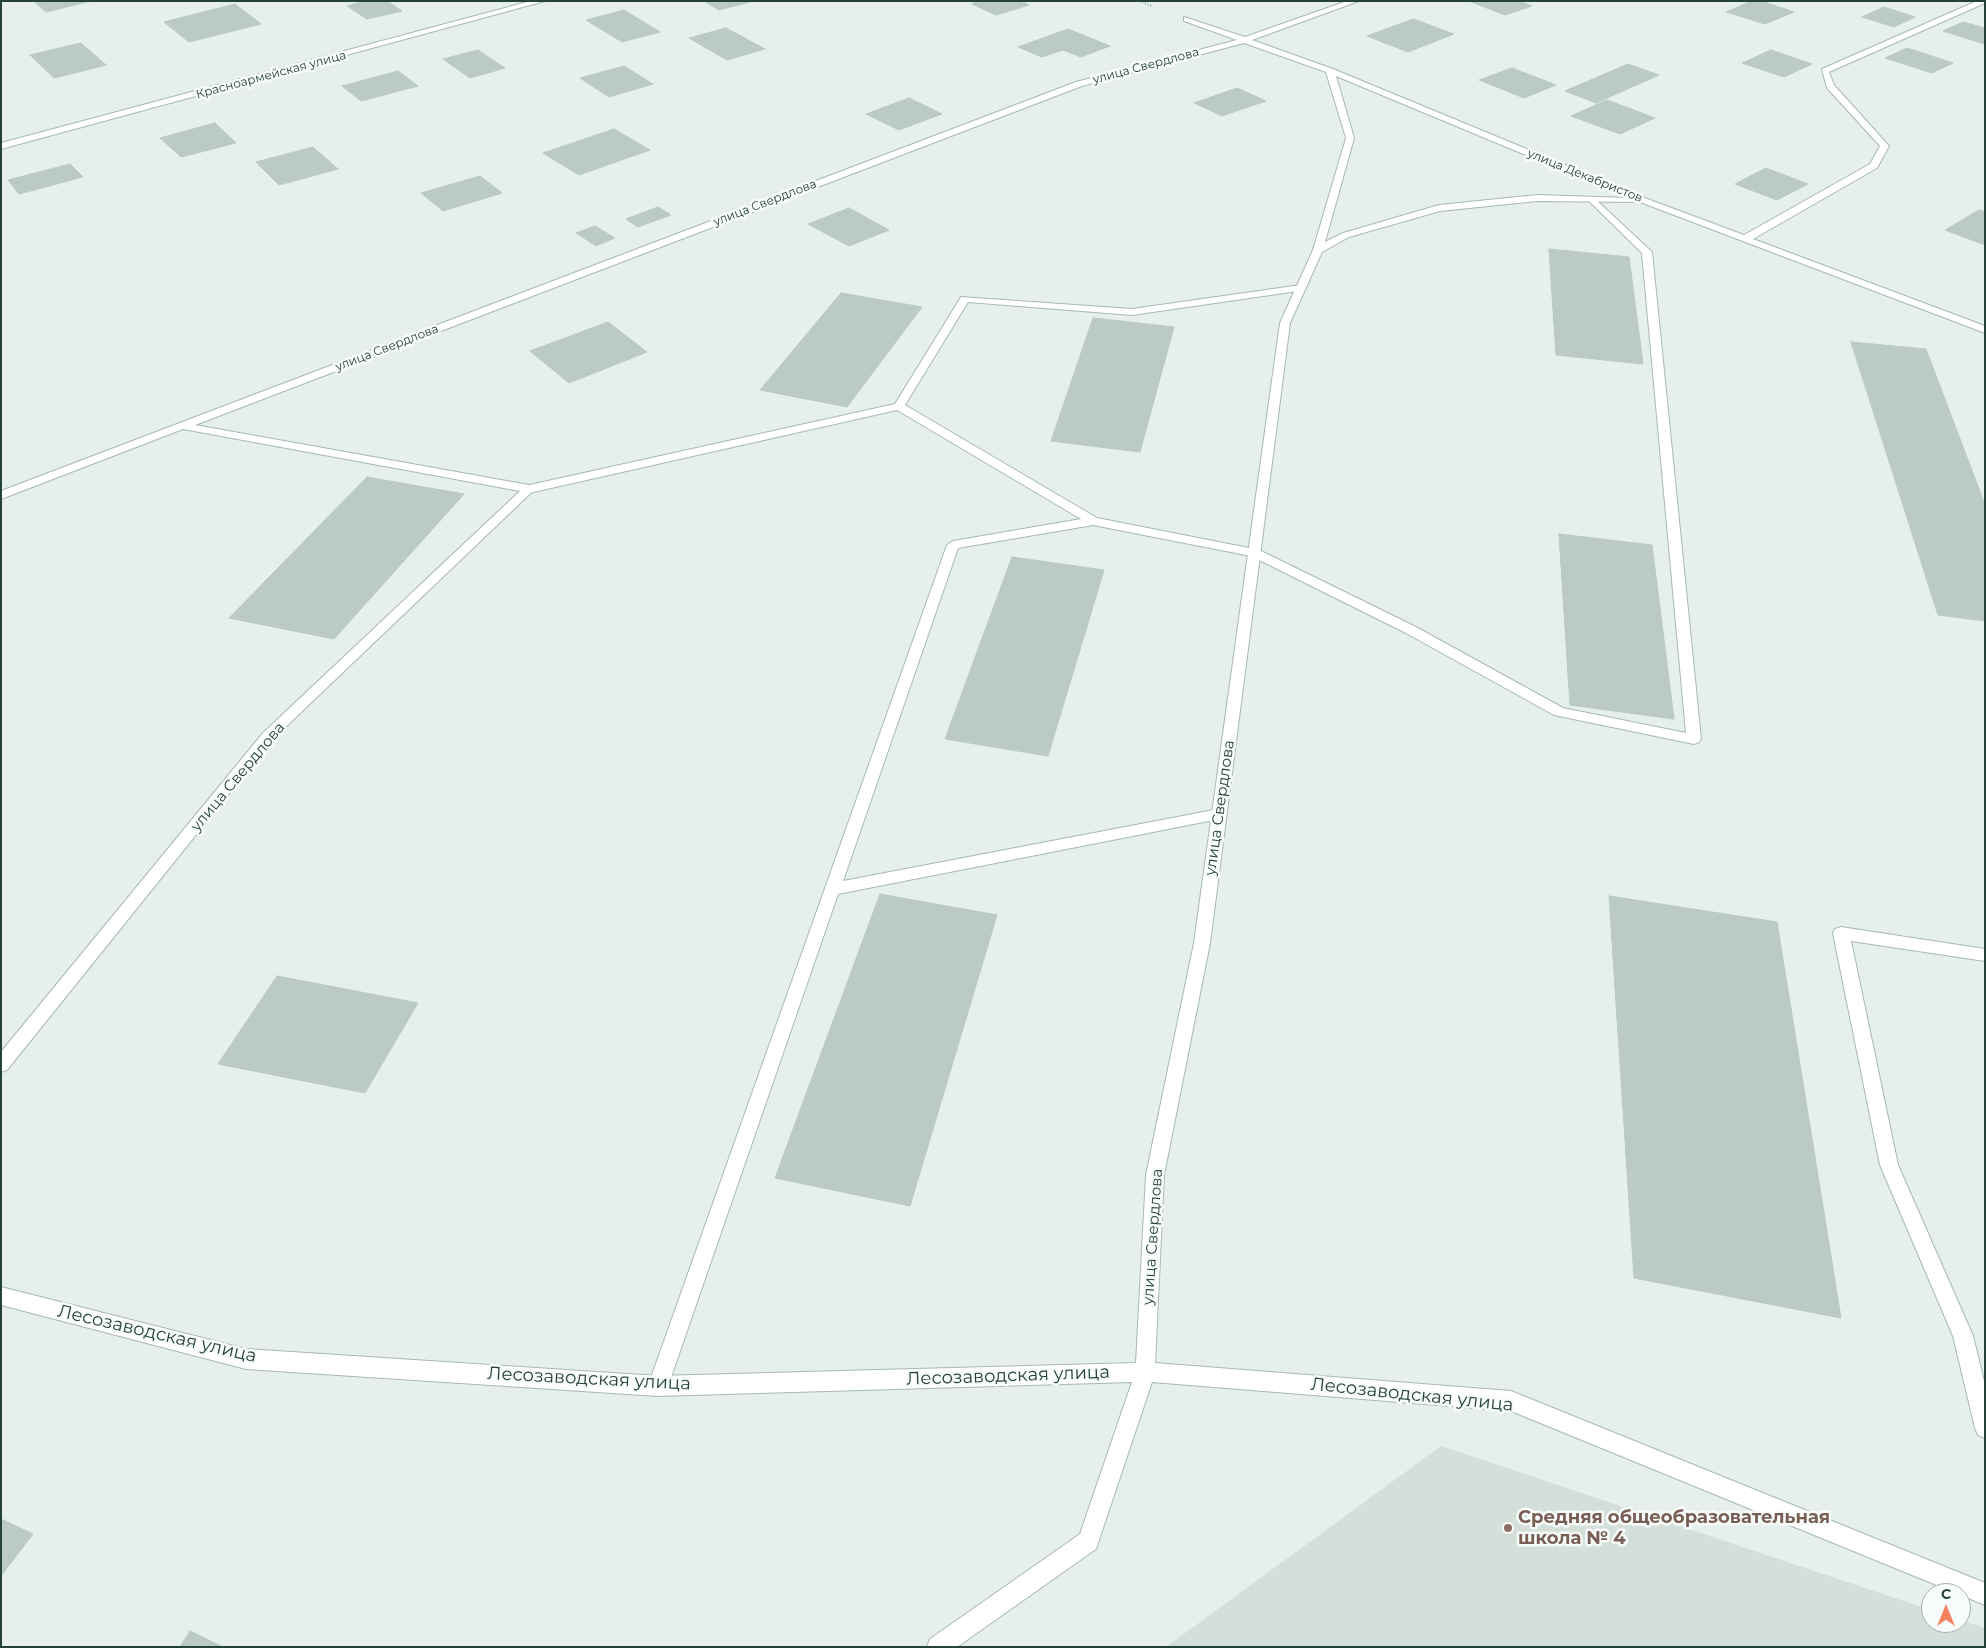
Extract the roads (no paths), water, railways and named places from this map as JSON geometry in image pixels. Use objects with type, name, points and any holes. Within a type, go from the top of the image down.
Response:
[{"type":"street","name":"Красноармейская улица","points":[[1,146],[541,1]]},
{"type":"street","name":"улица Свердлова","points":[[1,495],[1080,84],[1245,40],[1355,1]]},
{"type":"street","points":[[1745,239],[1874,166],[1885,146],[1830,86],[1825,71],[1984,1]]},
{"type":"street","name":"улица Декабристов","points":[[1187,19],[1330,71],[1647,202],[1985,330]]},
{"type":"street","name":"улица Свердлова","points":[[938,1647],[1088,1541],[1145,1372],[1155,1175],[1202,943],[1285,323],[1318,250],[1350,138],[1330,71]]},
{"type":"street","points":[[1318,250],[1346,235],[1439,208],[1537,198],[1647,202]]},
{"type":"street","points":[[182,426],[529,489],[899,406],[1093,521],[1255,553],[1411,630],[1559,712],[1694,739],[1647,252],[1593,200]]},
{"type":"street","points":[[899,406],[965,299],[1132,312],[1301,288]]},
{"type":"street","name":"улица Свердлова","points":[[1,1065],[268,736],[529,489]]},
{"type":"street","points":[[658,1386],[953,545],[1093,521]]},
{"type":"street","points":[[832,889],[1219,814]]},
{"type":"street","points":[[1985,955],[1841,933],[1888,1165],[1963,1336],[1985,1428]]},
{"type":"street","name":"Лесозаводская улица","points":[[1,1296],[246,1359],[658,1386],[1145,1372],[1511,1401],[1985,1594]]},
{"type":"place","name":"Средняя общеобразовательная школа № 4","points":[[1508,1528]]}]
